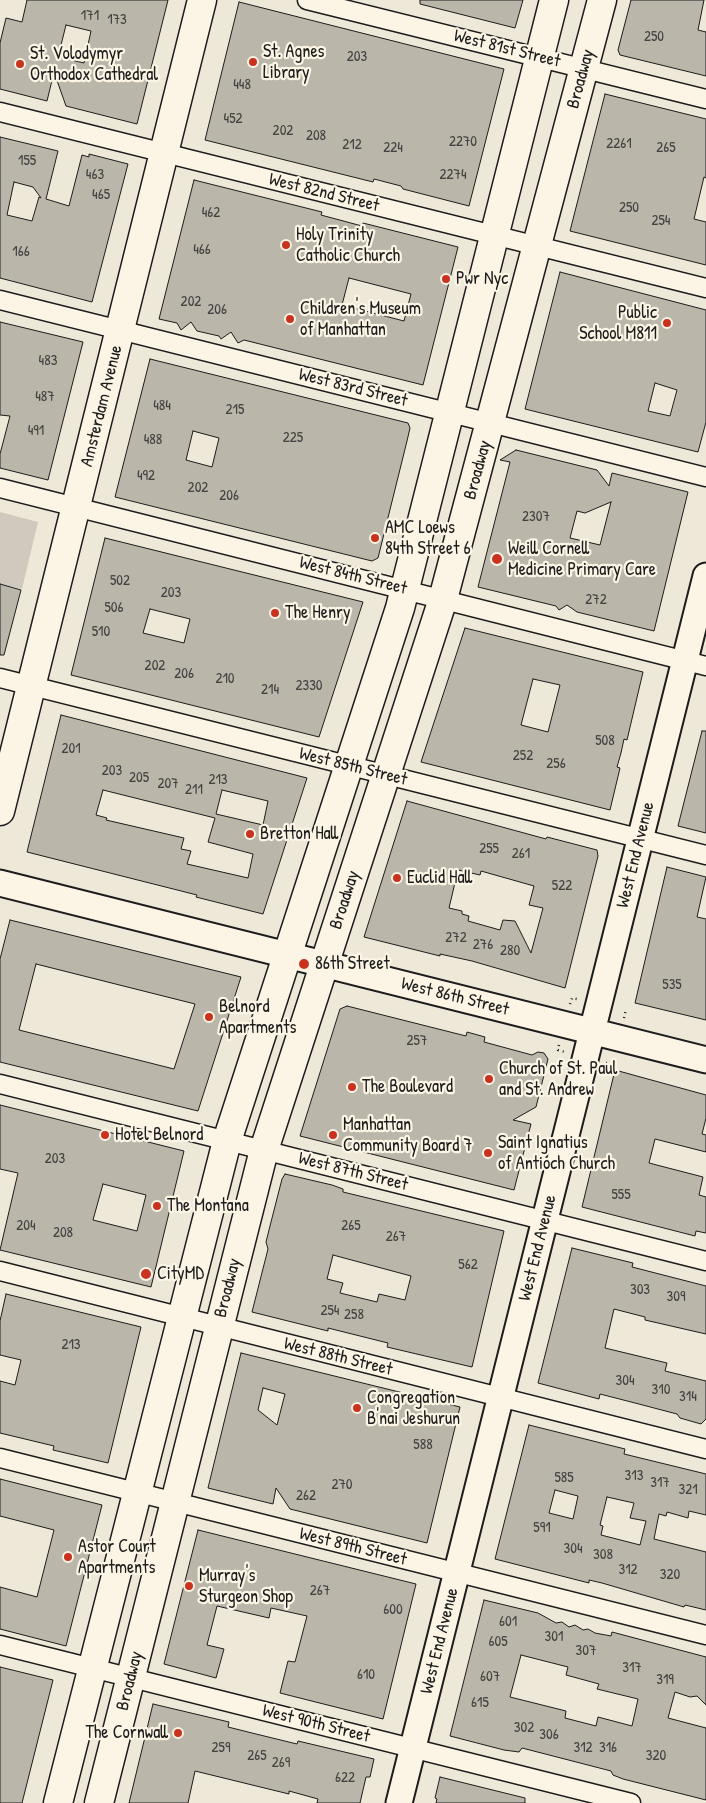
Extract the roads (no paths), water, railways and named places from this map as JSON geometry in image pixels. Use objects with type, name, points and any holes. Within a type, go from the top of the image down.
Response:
[{"type":"main road","name":"Amsterdam Avenue","points":[[0,811],[202,0]]},
{"type":"main road","points":[[58,1803],[227,1141],[405,589],[448,412],[554,0]]},
{"type":"main road","name":"Broadway","points":[[98,1803],[264,1150],[443,599],[602,0]]},
{"type":"street","name":"West 81st Street","points":[[307,0],[706,99]]},
{"type":"street","name":"West 82nd Street","points":[[0,112],[706,288]]},
{"type":"street","name":"West 83rd Street","points":[[0,300],[706,476]]},
{"type":"street","name":"West 84th Street","points":[[0,488],[695,663]]},
{"type":"street","name":"West End Avenue","points":[[399,1803],[641,838],[695,663],[706,576]]},
{"type":"street","name":"West 85th Street","points":[[0,678],[706,855]]},
{"type":"street","name":"West 86th Street","points":[[0,883],[706,1060]]},
{"type":"street","name":"West 87th Street","points":[[0,1084],[706,1261]]},
{"type":"street","name":"West 88th Street","points":[[0,1271],[706,1449]]},
{"type":"street","name":"West 89th Street","points":[[0,1458],[456,1574],[706,1635]]},
{"type":"street","name":"West 90th Street","points":[[0,1645],[631,1803]]},
{"type":"place","name":"St. Agnes Library","points":[[253,62]]},
{"type":"place","name":"St. Volodymyr Orthodox Cathedral","points":[[20,64]]},
{"type":"place","name":"Holy Trinity Catholic Church","points":[[286,245]]},
{"type":"place","name":"Pwr Nyc","points":[[446,279]]},
{"type":"place","name":"Children's Museum of Manhattan","points":[[290,319]]},
{"type":"place","name":"Public School M811","points":[[667,323]]},
{"type":"place","name":"AMC Loews 84th Street 6","points":[[375,538]]},
{"type":"place","name":"Weill Cornell Medicine Primary Care","points":[[497,559]]},
{"type":"place","name":"The Henry","points":[[275,613]]},
{"type":"place","name":"Bretton Hall","points":[[250,834]]},
{"type":"place","name":"Euclid Hall","points":[[397,878]]},
{"type":"place","name":"86th Street","points":[[304,964]]},
{"type":"place","name":"Belnord Apartments","points":[[209,1017]]},
{"type":"place","name":"Church of St. Paul and St. Andrew","points":[[489,1079]]},
{"type":"place","name":"The Boulevard","points":[[352,1087]]},
{"type":"place","name":"Hotel Belnord","points":[[105,1135]]},
{"type":"place","name":"Manhattan Community Board 7","points":[[333,1135]]},
{"type":"place","name":"Saint Ignatius of Antioch Church","points":[[488,1153]]},
{"type":"place","name":"The Montana","points":[[157,1206]]},
{"type":"place","name":"CityMD","points":[[146,1274]]},
{"type":"place","name":"Congregation B'nai Jeshurun","points":[[357,1408]]},
{"type":"place","name":"Astor Court Apartments","points":[[68,1557]]},
{"type":"place","name":"Murray's Sturgeon Shop","points":[[189,1586]]},
{"type":"place","name":"The Cornwall","points":[[178,1733]]}]
